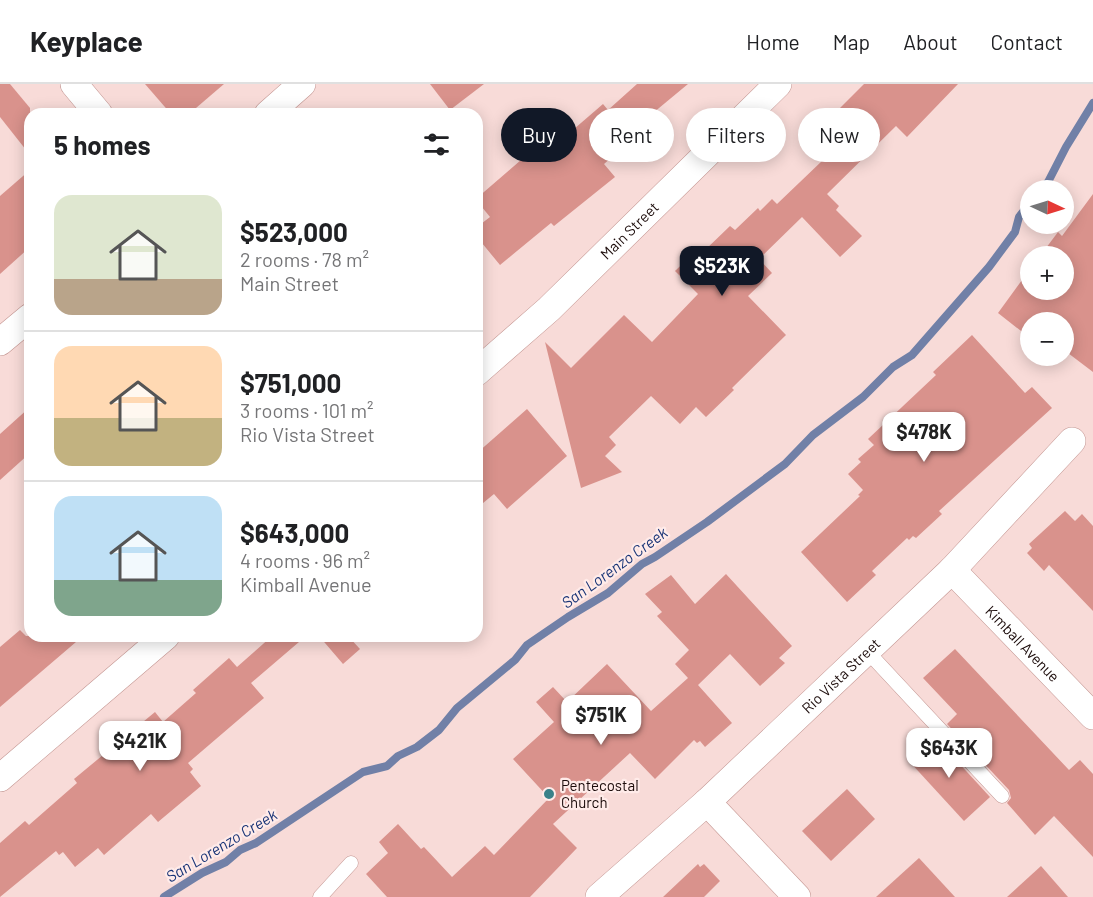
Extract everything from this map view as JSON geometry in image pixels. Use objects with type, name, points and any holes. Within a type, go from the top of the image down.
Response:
[{"type":"street","points":[[74,84],[94,108]]},
{"type":"street","points":[[275,108],[302,84]]},
{"type":"street","name":"Main Street","points":[[483,367],[549,309],[778,84]]},
{"type":"street","points":[[0,342],[24,322]]},
{"type":"street","name":"Rio Vista Street","points":[[599,897],[707,802],[952,570],[1072,441]]},
{"type":"street","name":"Kimball Avenue","points":[[952,570],[1093,716]]},
{"type":"street","points":[[0,778],[159,642]]},
{"type":"street","points":[[707,802],[797,897]]},
{"type":"lane","points":[[866,650],[1002,796]]},
{"type":"lane","points":[[320,897],[351,863]]},
{"type":"building","points":[[0,84],[10,84],[30,108],[24,108],[24,147],[0,117]]},
{"type":"building","points":[[145,84],[224,84],[196,108],[166,108]]},
{"type":"building","points":[[430,84],[484,84],[453,108],[448,108]]},
{"type":"building","points":[[637,84],[688,84],[659,108],[610,108]]},
{"type":"building","points":[[864,84],[958,84],[907,137],[896,126],[880,142],[880,108],[840,108]]},
{"type":"building","points":[[589,116],[589,162],[606,162],[604,164],[615,177],[554,226],[551,223],[500,265],[483,244],[483,222],[490,217],[483,208],[483,193],[519,162],[577,162],[577,126]]},
{"type":"building","points":[[821,162],[859,162],[827,194],[839,206],[836,210],[862,236],[840,257],[802,217],[759,259],[772,273],[748,296],[786,335],[706,417],[696,407],[680,424],[651,396],[609,437],[616,445],[605,456],[622,472],[581,488],[545,342],[571,368],[624,315],[652,342],[698,294],[675,271],[699,248],[703,252],[730,226],[735,230],[758,208],[760,211],[772,199],[777,204]]},
{"type":"building","points":[[24,175],[24,252],[0,274],[0,196]]},
{"type":"building","points":[[1093,194],[1093,372],[1074,358],[1074,312],[1020,312],[1020,330],[998,313],[1020,283],[1020,300],[1074,300],[1074,246],[1048,246],[1056,234],[1062,236],[1074,234],[1074,220]]},
{"type":"building","points":[[972,335],[1025,393],[1032,387],[1052,408],[939,511],[942,514],[916,538],[913,536],[909,540],[907,538],[872,571],[876,575],[847,602],[801,552],[860,496],[858,495],[863,490],[848,474],[861,462],[858,459],[874,445],[868,439],[936,375],[933,372]]},
{"type":"building","points":[[527,409],[567,456],[507,509],[494,494],[483,503],[483,448]]},
{"type":"building","points":[[24,412],[24,458],[0,480],[0,434]]},
{"type":"building","points":[[1065,511],[1075,521],[1082,514],[1093,526],[1093,611],[1049,565],[1044,571],[1027,553],[1032,548],[1029,544]]},
{"type":"building","points":[[726,574],[792,646],[779,658],[785,663],[760,686],[730,654],[698,685],[732,723],[705,747],[700,741],[697,743],[694,740],[655,779],[630,753],[553,824],[577,848],[530,897],[387,897],[366,874],[388,853],[379,842],[398,824],[452,877],[485,846],[494,855],[549,798],[513,759],[554,722],[536,702],[553,687],[567,702],[607,664],[651,711],[688,678],[675,664],[689,650],[657,616],[662,612],[645,594],[671,575],[695,604]]},
{"type":"building","points":[[20,630],[24,634],[24,642],[76,642],[0,707],[0,647]]},
{"type":"building","points":[[265,642],[299,642],[251,683],[264,698],[188,763],[193,769],[190,772],[201,786],[158,822],[151,814],[104,855],[98,848],[75,867],[63,852],[59,855],[56,851],[0,897],[0,843],[25,821],[29,825],[77,783],[74,779],[155,712],[163,722],[196,693],[193,690],[229,658],[237,667]]},
{"type":"building","points":[[324,642],[354,642],[360,649],[343,664]]},
{"type":"building","points":[[955,649],[1069,770],[1080,760],[1093,774],[1093,857],[1054,816],[1035,835],[1007,803],[1011,798],[1009,790],[947,724],[957,714],[923,678]]},
{"type":"building","points":[[934,736],[990,797],[964,821],[908,760]]},
{"type":"building","points":[[847,789],[875,819],[831,861],[802,831]]},
{"type":"building","points":[[919,858],[955,897],[876,897]]},
{"type":"building","points":[[698,864],[700,867],[704,864],[720,881],[704,897],[663,897]]},
{"type":"building","points":[[1041,866],[1068,897],[1007,897]]},
{"type":"waterway","name":"San Lorenzo Creek","points":[[1049,180],[1093,103]]},
{"type":"waterway","name":"San Lorenzo Creek","points":[[164,897],[202,873],[226,862],[240,850],[256,843],[363,772],[387,766],[398,756],[417,747],[439,730],[457,708],[515,660],[527,645],[608,593],[642,564],[707,522],[785,464],[813,435],[863,397],[893,367],[912,355],[989,267],[1015,232],[1020,216]]},
{"type":"place","name":"Pentecostal Church","points":[[549,794]]}]
